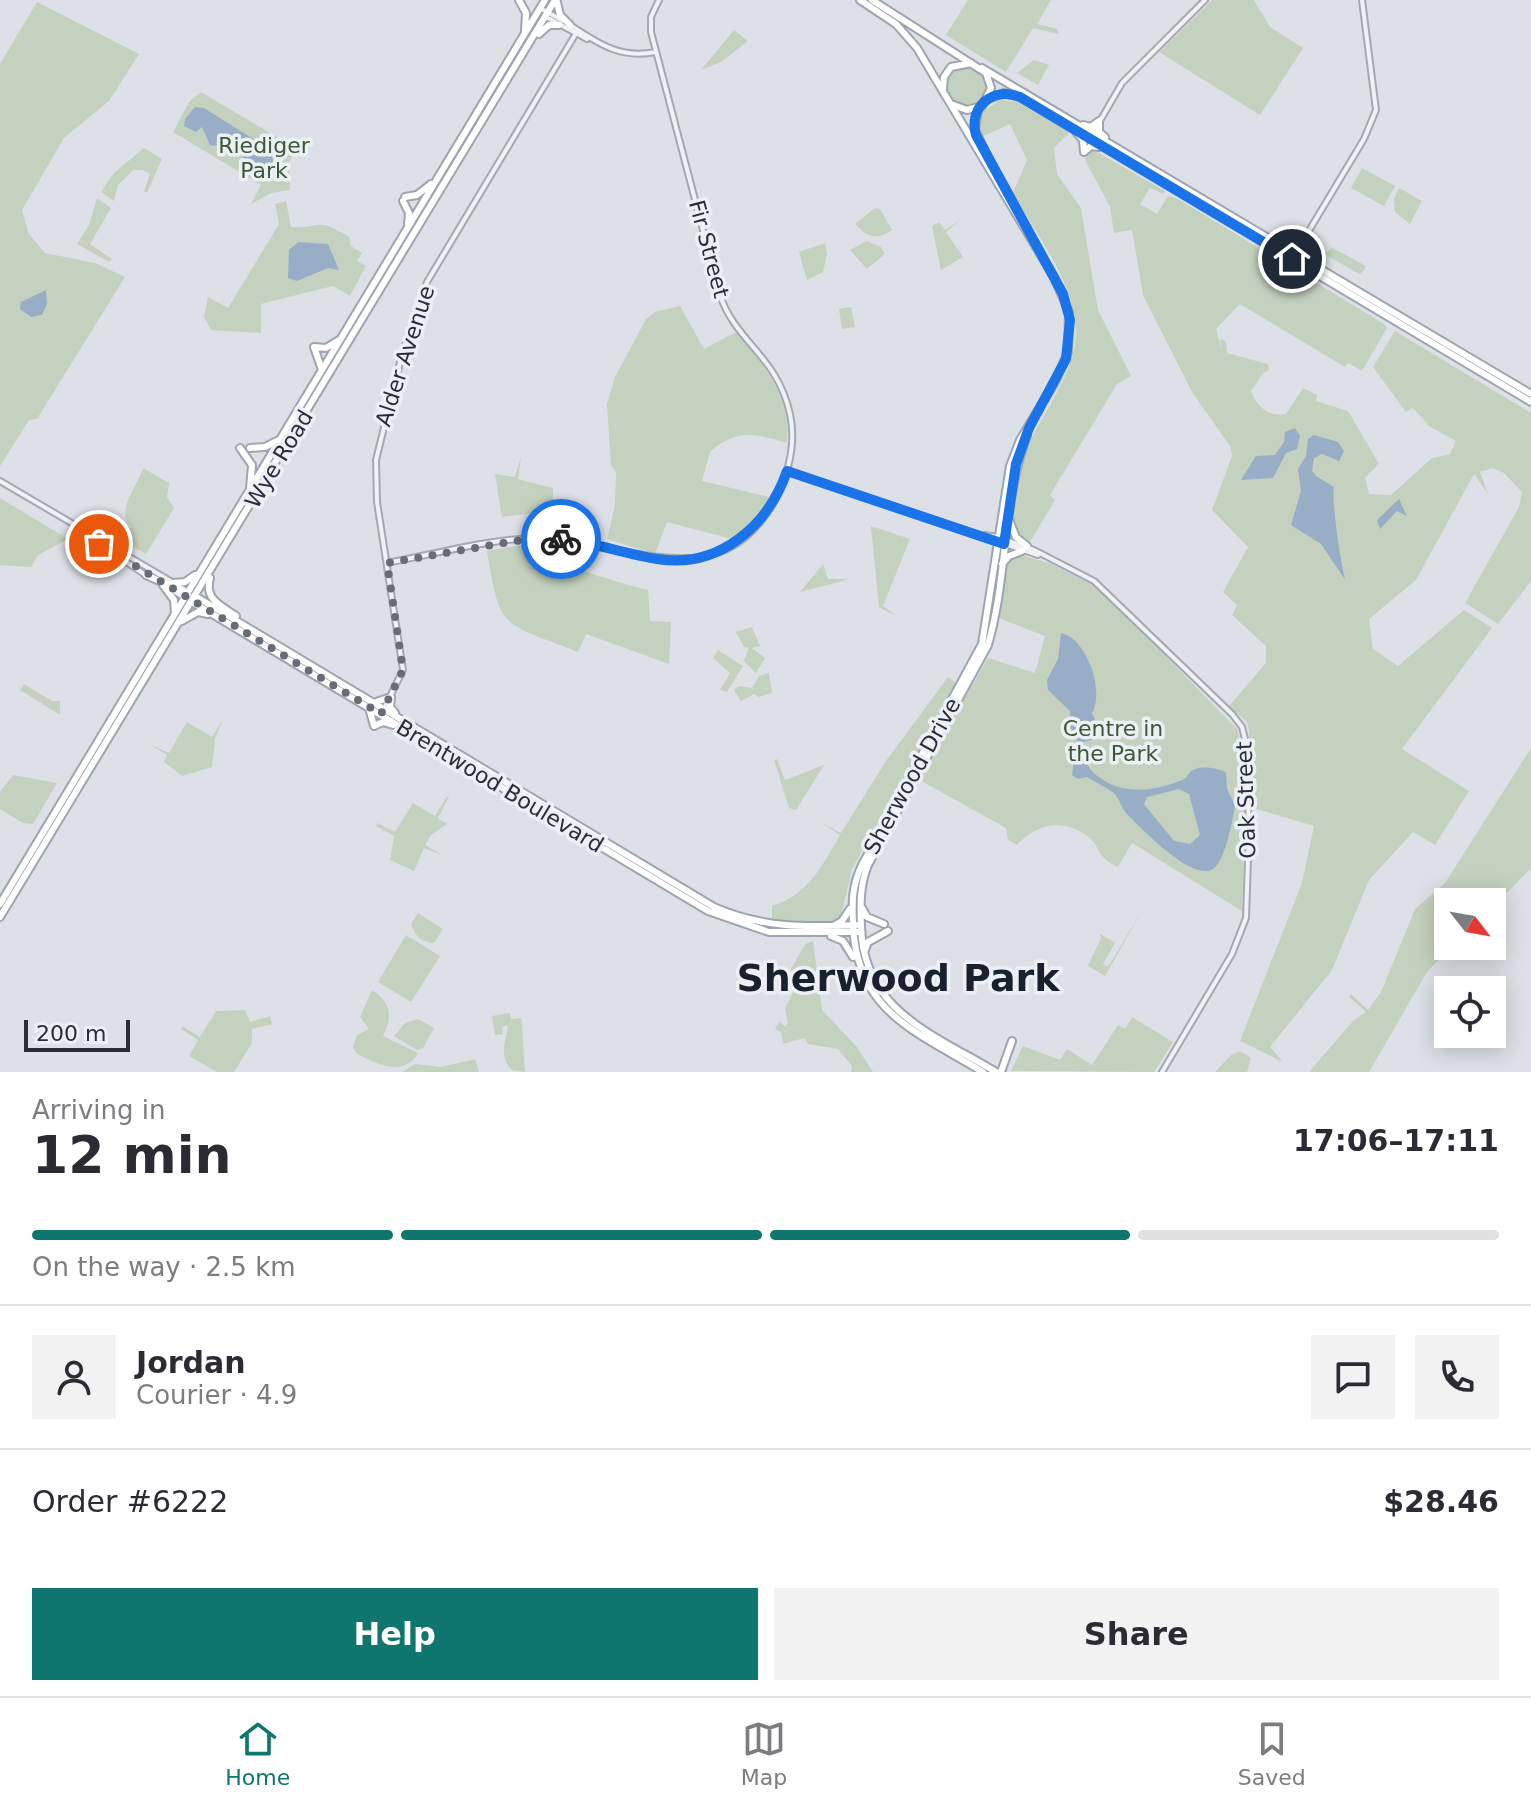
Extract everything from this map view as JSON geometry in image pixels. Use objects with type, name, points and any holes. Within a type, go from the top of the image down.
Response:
[{"type":"main road","points":[[519,0],[526,13],[524,36]]},
{"type":"main road","name":"Wye Road","points":[[0,917],[281,439],[524,36],[552,0]]},
{"type":"main road","points":[[552,0],[570,25]]},
{"type":"main road","points":[[860,0],[908,36],[951,104],[967,110],[979,108],[988,99],[1010,93],[1073,125],[1089,127],[1099,121],[1101,134],[1126,153]]},
{"type":"main road","points":[[872,0],[1531,402]]},
{"type":"main road","name":"Wye Road","points":[[190,596],[211,571],[528,46],[544,12]]},
{"type":"main road","points":[[528,46],[547,26],[559,25]]},
{"type":"main road","points":[[944,92],[943,80],[951,67],[963,62],[979,66],[991,83],[988,99]]},
{"type":"main road","name":"Sherwood Drive","points":[[951,104],[1063,294],[1070,320],[1066,359],[1029,428],[1016,464],[1001,540],[1001,568],[993,626],[984,656],[868,865],[857,928],[858,967],[875,999],[895,1018],[983,1072]]},
{"type":"main road","name":"Sherwood Drive","points":[[979,108],[974,125],[976,135],[1005,193]]},
{"type":"main road","points":[[1073,125],[1083,140],[1084,152],[1091,146],[1112,152]]},
{"type":"main road","points":[[1092,136],[1112,152],[1531,394]]},
{"type":"main road","points":[[407,230],[409,213],[404,199],[417,195],[438,180]]},
{"type":"main road","points":[[322,371],[314,347],[326,348],[342,338]]},
{"type":"main road","name":"Sherwood Drive","points":[[997,1072],[899,1013],[879,991],[864,957],[852,902],[854,884],[979,654],[1001,540],[1007,477],[1020,440],[1029,428]]},
{"type":"main road","points":[[250,448],[265,447],[281,439]]},
{"type":"main road","points":[[240,448],[252,465],[249,493]]},
{"type":"main road","points":[[1001,568],[1009,556],[1024,548],[1016,537],[1008,514]]},
{"type":"main road","points":[[173,583],[189,581],[204,567]]},
{"type":"main road","points":[[211,571],[207,587],[210,597],[268,639]]},
{"type":"main road","points":[[146,575],[190,596]]},
{"type":"main road","points":[[163,585],[175,603],[175,621],[198,612],[214,616]]},
{"type":"main road","name":"Brentwood Boulevard","points":[[190,596],[214,616],[370,704],[714,907],[764,924],[857,928]]},
{"type":"main road","name":"Brentwood Boulevard","points":[[190,596],[268,639],[370,704]]},
{"type":"main road","name":"Wye Road","points":[[0,904],[175,621]]},
{"type":"main road","points":[[391,697],[391,709],[402,723],[383,722],[374,726],[370,704],[391,697]]},
{"type":"main road","name":"Brentwood Boulevard","points":[[402,723],[708,911],[762,930],[819,934],[857,928]]},
{"type":"main road","points":[[854,884],[857,928]]},
{"type":"main road","points":[[829,927],[845,918],[852,902]]},
{"type":"main road","points":[[860,905],[867,917],[886,928],[868,942],[864,957]]},
{"type":"main road","points":[[819,934],[843,941],[858,967]]},
{"type":"main road","points":[[997,1072],[1012,1041]]},
{"type":"street","name":"Fir Street","points":[[387,563],[533,538],[602,545],[659,560],[700,557],[730,545],[752,530],[773,503],[787,471],[792,434],[784,390],[770,364],[736,325],[723,302],[650,26],[659,0]]},
{"type":"street","points":[[1092,136],[1122,83],[1205,0]]},
{"type":"street","points":[[1294,256],[1365,138],[1376,110],[1362,0]]},
{"type":"street","points":[[544,12],[570,25],[576,33]]},
{"type":"street","points":[[544,12],[559,25],[629,55],[656,52]]},
{"type":"street","name":"Alder Avenue","points":[[382,711],[403,670],[376,490],[376,460],[382,422],[414,313],[432,273],[576,33]]},
{"type":"street","name":"Oak Street","points":[[787,471],[1024,548],[1094,581],[1119,601],[1232,714],[1243,730],[1249,830],[1246,918],[1232,954],[1162,1072]]},
{"type":"street","name":"Brentwood Boulevard","points":[[0,481],[190,596]]},
{"type":"street","name":"Brentwood Boulevard","points":[[77,527],[146,575],[190,596]]},
{"type":"green space","points":[[968,0],[1051,0],[1037,24],[1058,29],[1058,34],[1033,28],[1006,72],[946,35]]},
{"type":"green space","points":[[1212,0],[1254,0],[1270,27],[1303,48],[1260,115],[1159,52]]},
{"type":"green space","points":[[37,2],[139,54],[109,101],[64,138],[22,210],[29,234],[45,253],[95,263],[125,277],[37,419],[29,420],[0,466],[0,64]]},
{"type":"green space","points":[[734,30],[748,41],[721,62],[701,70]]},
{"type":"green space","points":[[1034,60],[1049,65],[1038,85],[1017,73]]},
{"type":"green space","points":[[967,66],[981,72],[987,86],[981,100],[967,106],[953,100],[947,86],[953,72]]},
{"type":"green space","name":"Riediger Park","points":[[201,92],[297,149],[288,163],[290,190],[271,193],[251,204],[261,185],[173,132],[189,102]]},
{"type":"green space","points":[[1000,100],[1017,102],[1070,132],[1054,148],[1057,174],[1081,208],[1098,310],[1131,376],[1117,384],[1050,495],[1055,500],[1030,542],[1014,529],[1010,503],[1014,478],[1063,381],[1072,357],[1076,333],[1074,315],[1062,278],[1013,193],[1027,160],[1010,124],[981,137],[980,119],[983,112]]},
{"type":"green space","points":[[144,148],[162,159],[147,193],[144,191],[150,174],[143,170],[133,170],[118,185],[114,201],[101,192],[114,173]]},
{"type":"green space","points":[[1090,148],[1165,191],[1164,194],[1150,188],[1140,204],[1157,214],[1168,196],[1178,199],[1384,324],[1387,328],[1362,371],[1348,363],[1345,367],[1240,304],[1216,329],[1222,351],[1220,339],[1226,341],[1227,353],[1268,364],[1269,370],[1263,373],[1251,391],[1264,410],[1286,414],[1303,388],[1317,395],[1316,401],[1348,411],[1379,464],[1365,478],[1369,494],[1391,495],[1432,458],[1450,454],[1456,441],[1429,426],[1413,408],[1406,412],[1373,367],[1395,331],[1531,413],[1531,581],[1498,624],[1465,603],[1519,507],[1522,492],[1504,473],[1493,468],[1480,472],[1488,494],[1474,474],[1416,580],[1369,619],[1373,649],[1398,666],[1464,610],[1492,628],[1402,749],[1469,791],[1435,845],[1413,832],[1369,880],[1332,970],[1270,1047],[1283,1062],[1240,1041],[1302,883],[1314,826],[1253,808],[1247,722],[1229,706],[1266,663],[1266,646],[1232,615],[1237,605],[1223,592],[1248,547],[1212,510],[1232,456],[1230,446],[1192,392],[1143,295],[1132,230],[1114,233],[1110,207],[1085,160]]},
{"type":"green space","points":[[1362,168],[1395,186],[1384,206],[1351,188]]},
{"type":"green space","points":[[1399,188],[1422,201],[1410,224],[1395,212],[1394,199]]},
{"type":"green space","points":[[97,198],[111,208],[90,244],[112,259],[109,262],[77,244],[89,225]]},
{"type":"green space","points":[[286,201],[291,227],[330,227],[349,237],[351,246],[362,253],[357,261],[366,266],[350,296],[333,286],[261,304],[261,333],[211,330],[204,317],[208,297],[228,308],[279,224],[275,204]]},
{"type":"green space","points":[[875,208],[880,209],[892,230],[876,236],[868,235],[855,224]]},
{"type":"green space","points":[[962,219],[946,232],[963,257],[941,270],[932,226],[939,222],[945,230]]},
{"type":"green space","points":[[867,241],[881,247],[885,254],[867,269],[850,250]]},
{"type":"green space","points":[[825,243],[827,254],[823,272],[807,280],[799,252]]},
{"type":"green space","points":[[1331,247],[1366,266],[1361,275],[1326,255]]},
{"type":"green space","points":[[680,306],[704,349],[736,332],[766,369],[785,411],[787,443],[765,437],[738,436],[710,452],[702,481],[773,498],[751,525],[732,539],[667,522],[655,554],[607,539],[615,505],[616,472],[611,466],[607,404],[615,377],[646,319],[655,312]]},
{"type":"green space","points":[[851,307],[855,327],[842,329],[839,309]]},
{"type":"green space","points":[[521,457],[518,479],[553,488],[553,511],[502,517],[495,474],[515,477]]},
{"type":"green space","points":[[143,468],[169,483],[167,497],[174,508],[146,554],[120,539],[123,531],[132,527],[125,514],[126,506]]},
{"type":"green space","points":[[0,498],[68,539],[38,555],[31,567],[0,565]]},
{"type":"green space","points":[[871,526],[910,539],[883,606],[896,616],[879,607]]},
{"type":"green space","points":[[545,541],[564,544],[562,566],[648,590],[650,621],[671,622],[669,664],[586,634],[578,652],[520,629],[510,621],[496,598],[487,551]]},
{"type":"green space","name":"Centre in the Park","points":[[1017,554],[1049,563],[1099,588],[1238,730],[1245,810],[1242,911],[1132,843],[1118,867],[1102,856],[1087,836],[1069,827],[1041,828],[1017,845],[1008,840],[1006,828],[918,779],[988,658],[1035,673],[1045,636],[999,618],[1005,565]]},
{"type":"green space","points":[[823,564],[828,579],[850,579],[800,592]]},
{"type":"green space","points":[[752,627],[760,646],[752,648],[765,658],[756,673],[744,661],[749,648],[744,647],[736,632]]},
{"type":"green space","points":[[718,650],[743,666],[727,692],[720,690],[730,673],[713,658]]},
{"type":"green space","points":[[769,673],[772,693],[759,697],[754,694],[741,701],[734,690],[739,686],[752,688],[759,676]]},
{"type":"green space","points":[[948,677],[956,683],[852,869],[841,916],[833,923],[802,925],[772,920],[772,906],[805,887],[840,835],[822,823],[841,833],[886,761]]},
{"type":"green space","points":[[24,684],[52,701],[60,701],[60,715],[20,690]]},
{"type":"green space","points":[[223,719],[215,739],[212,767],[182,776],[164,762],[167,755],[149,744],[169,753],[187,722],[212,737]]},
{"type":"green space","points":[[1531,748],[1531,868],[1506,894],[1506,888],[1439,888]]},
{"type":"green space","points":[[777,759],[785,780],[824,765],[796,810],[789,808],[774,760]]},
{"type":"green space","points":[[13,775],[57,783],[33,824],[23,823],[0,809],[0,792]]},
{"type":"green space","points":[[447,796],[438,818],[447,824],[431,835],[425,845],[442,855],[424,848],[414,871],[390,860],[394,836],[376,826],[377,823],[395,832],[413,803],[435,816]]},
{"type":"green space","points":[[1434,893],[1434,960],[1439,960],[1427,972],[1369,1072],[1309,1072],[1353,1021],[1366,1012],[1349,997],[1351,994],[1368,1010],[1381,992],[1415,909]]},
{"type":"green space","points":[[1143,909],[1105,976],[1088,966],[1101,938],[1099,933],[1115,943],[1103,964],[1108,967]]},
{"type":"green space","points":[[418,913],[443,929],[434,943],[422,940],[414,932],[411,924]]},
{"type":"green space","points":[[406,935],[440,956],[411,1002],[378,982]]},
{"type":"green space","points":[[813,941],[822,1010],[857,1047],[873,1072],[851,1072],[852,1066],[838,1049],[808,1044],[804,1038],[783,1044],[781,1032],[775,1029],[780,1021],[785,1027],[788,1023],[785,1008],[797,985],[791,969],[805,944]]},
{"type":"green space","points":[[372,990],[388,1010],[383,1036],[418,1053],[403,1066],[382,1065],[359,1055],[353,1047],[357,1035],[369,1029],[360,1017]]},
{"type":"green space","points":[[245,1010],[250,1022],[270,1016],[272,1024],[252,1029],[252,1043],[234,1072],[217,1072],[189,1056],[198,1040],[181,1029],[182,1026],[200,1037],[216,1011]]},
{"type":"green space","points":[[510,1013],[511,1019],[521,1018],[525,1072],[512,1070],[505,1059],[508,1025],[502,1027],[503,1034],[495,1035],[492,1016]]},
{"type":"green space","points":[[1132,1017],[1173,1042],[1154,1072],[1011,1071],[1023,1046],[1060,1060],[1067,1049],[1092,1065],[1118,1025],[1125,1029]]},
{"type":"green space","points":[[418,1019],[434,1028],[423,1048],[417,1050],[394,1036],[405,1023]]},
{"type":"green space","points":[[1240,1051],[1251,1058],[1247,1072],[1215,1072],[1231,1055]]},
{"type":"green space","points":[[475,1059],[479,1072],[402,1072],[415,1064],[441,1067]]},
{"type":"water","points":[[195,107],[204,108],[266,147],[273,156],[272,167],[265,172],[244,164],[243,149],[210,145],[202,127],[196,132],[184,126],[185,119]]},
{"type":"water","points":[[298,242],[328,244],[339,270],[328,268],[297,281],[288,278],[289,250]]},
{"type":"water","points":[[46,290],[47,304],[42,315],[31,317],[20,309],[21,302]]},
{"type":"water","points":[[1295,428],[1300,436],[1297,449],[1286,453],[1273,478],[1241,480],[1256,456],[1275,455],[1284,442],[1285,432]]},
{"type":"water","points":[[1314,435],[1338,442],[1344,451],[1339,461],[1322,454],[1314,458],[1312,471],[1334,487],[1337,533],[1346,581],[1321,544],[1291,525],[1301,491],[1298,469],[1306,456],[1308,439]]},
{"type":"water","points":[[1399,499],[1407,516],[1397,511],[1380,529],[1377,520]]},
{"type":"water","points":[[1061,633],[1079,645],[1091,667],[1096,692],[1092,713],[1099,729],[1092,740],[1083,742],[1084,756],[1088,766],[1099,777],[1123,788],[1143,790],[1183,779],[1198,768],[1226,772],[1227,789],[1235,805],[1225,849],[1213,869],[1204,871],[1180,861],[1127,814],[1114,793],[1087,777],[1078,779],[1072,775],[1077,740],[1070,726],[1070,711],[1048,690],[1047,680],[1058,659]],"holes":[[[1179,789],[1189,794],[1200,835],[1190,844],[1174,841],[1144,804],[1147,797]]]},
{"type":"way so far","points":[[99,544],[381,714],[403,670],[387,563],[533,538],[561,539]]},
{"type":"district","name":"Sherwood Park","points":[[898,978]]},
{"type":"route","points":[[561,539],[669,561],[713,554],[752,530],[773,503],[787,471],[985,535],[1004,544],[1016,464],[1029,428],[1066,359],[1070,331],[1069,312],[1063,294],[1005,193],[976,135],[974,119],[979,108],[993,95],[1010,93],[1020,97],[1292,259]]}]
